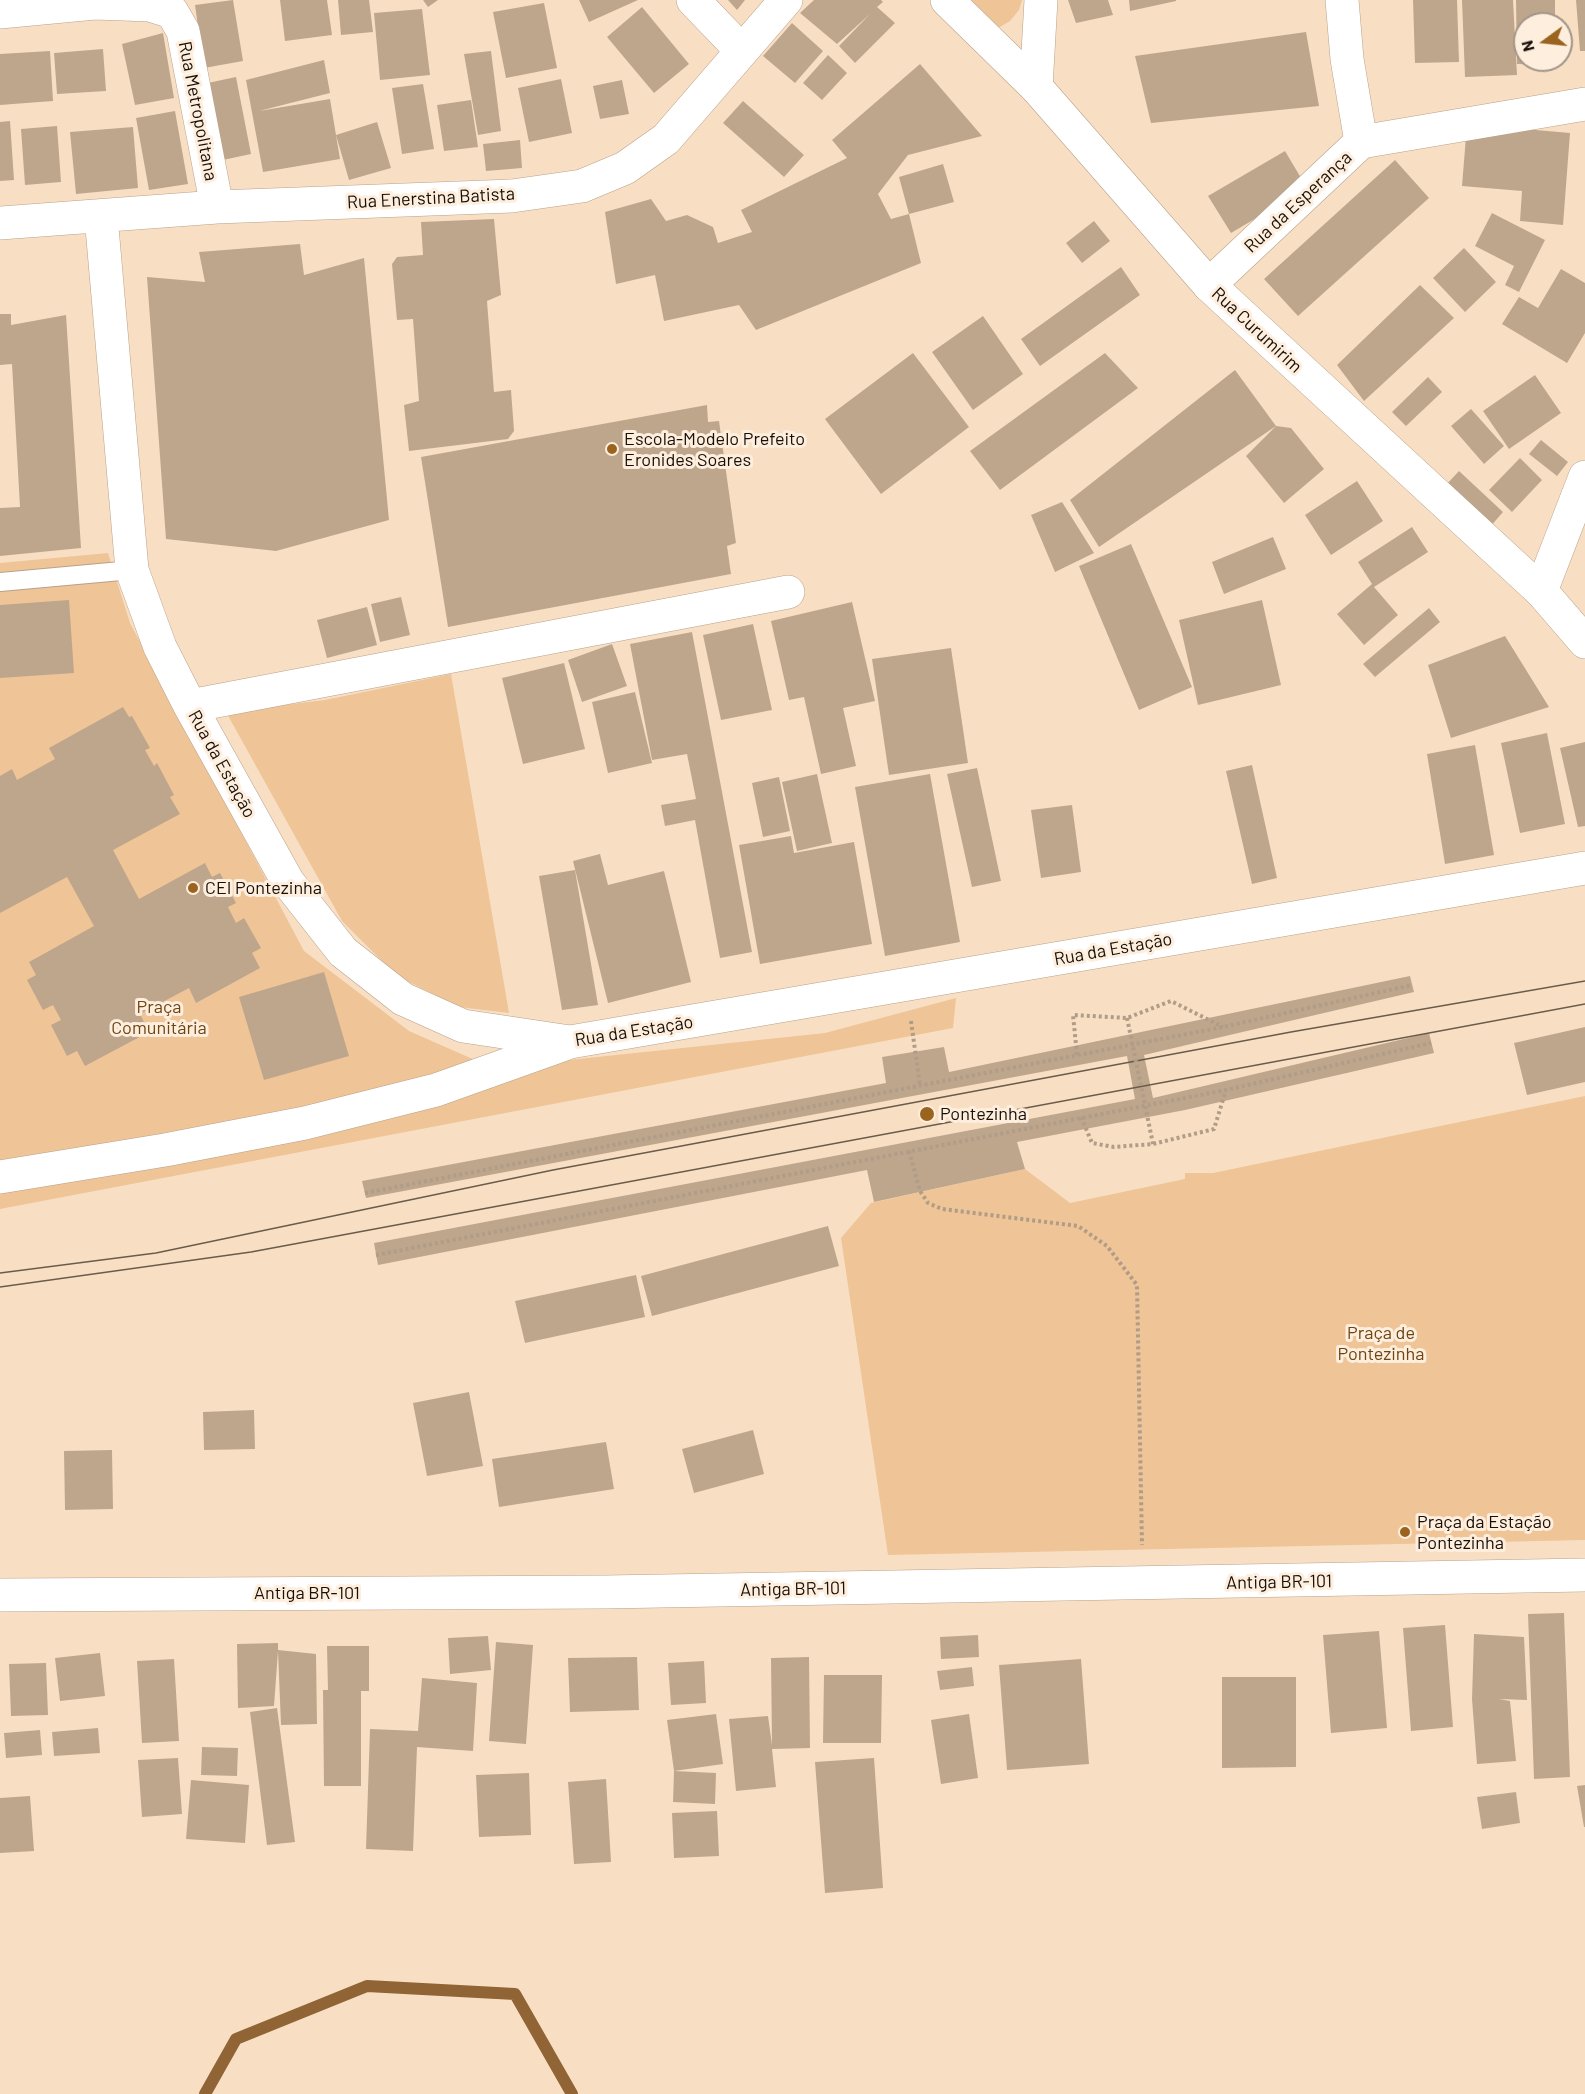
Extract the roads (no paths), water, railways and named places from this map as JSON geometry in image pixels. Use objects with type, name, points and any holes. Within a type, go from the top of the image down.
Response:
[{"type":"street","points":[[693,0],[741,50]]},
{"type":"street","name":"Rua Enerstina Batista","points":[[0,223],[217,207],[512,196],[582,186],[625,168],[666,139],[786,0]]},
{"type":"street","name":"Rua Curumirim","points":[[947,0],[1036,87],[1209,285],[1541,591],[1585,642]]},
{"type":"street","points":[[1036,87],[1041,0]]},
{"type":"street","name":"Rua da Esperança","points":[[1209,285],[1361,142],[1347,59],[1342,0]]},
{"type":"street","name":"Rua Metropolitana","points":[[0,12],[95,2],[150,5],[172,12],[183,31],[217,207]]},
{"type":"street","points":[[1361,142],[1585,104]]},
{"type":"street","name":"Rua da Estação","points":[[101,216],[132,570],[160,647],[190,706],[288,882],[343,952],[403,999],[463,1026],[570,1042],[1585,867]]},
{"type":"street","points":[[1541,591],[1585,477]]},
{"type":"street","points":[[190,706],[788,592]]},
{"type":"street","points":[[0,1177],[165,1150],[304,1123],[435,1090],[570,1042]]},
{"type":"street","name":"Antiga BR-101","points":[[0,1595],[593,1592],[1585,1575]]},
{"type":"lane","points":[[0,582],[132,570]]},
{"type":"waterway","points":[[205,2094],[236,2039],[367,1986],[515,1994],[572,2094]]},
{"type":"tram line","points":[[0,1273],[156,1253],[553,1170],[1291,1032],[1585,981]]},
{"type":"tram line","points":[[0,1287],[251,1252],[1585,1004]]},
{"type":"place","name":"Escola-Modelo Prefeito Eronides Soares","points":[[612,449]]},
{"type":"place","name":"CEI Pontezinha","points":[[193,888]]},
{"type":"place","name":"Pontezinha","points":[[927,1114]]},
{"type":"place","name":"Praça da Estação Pontezinha","points":[[1405,1532]]},
{"type":"park label","name":"Praça Comunitária","points":[[159,1017]]},
{"type":"park label","name":"Praça de Pontezinha","points":[[1381,1343]]}]
